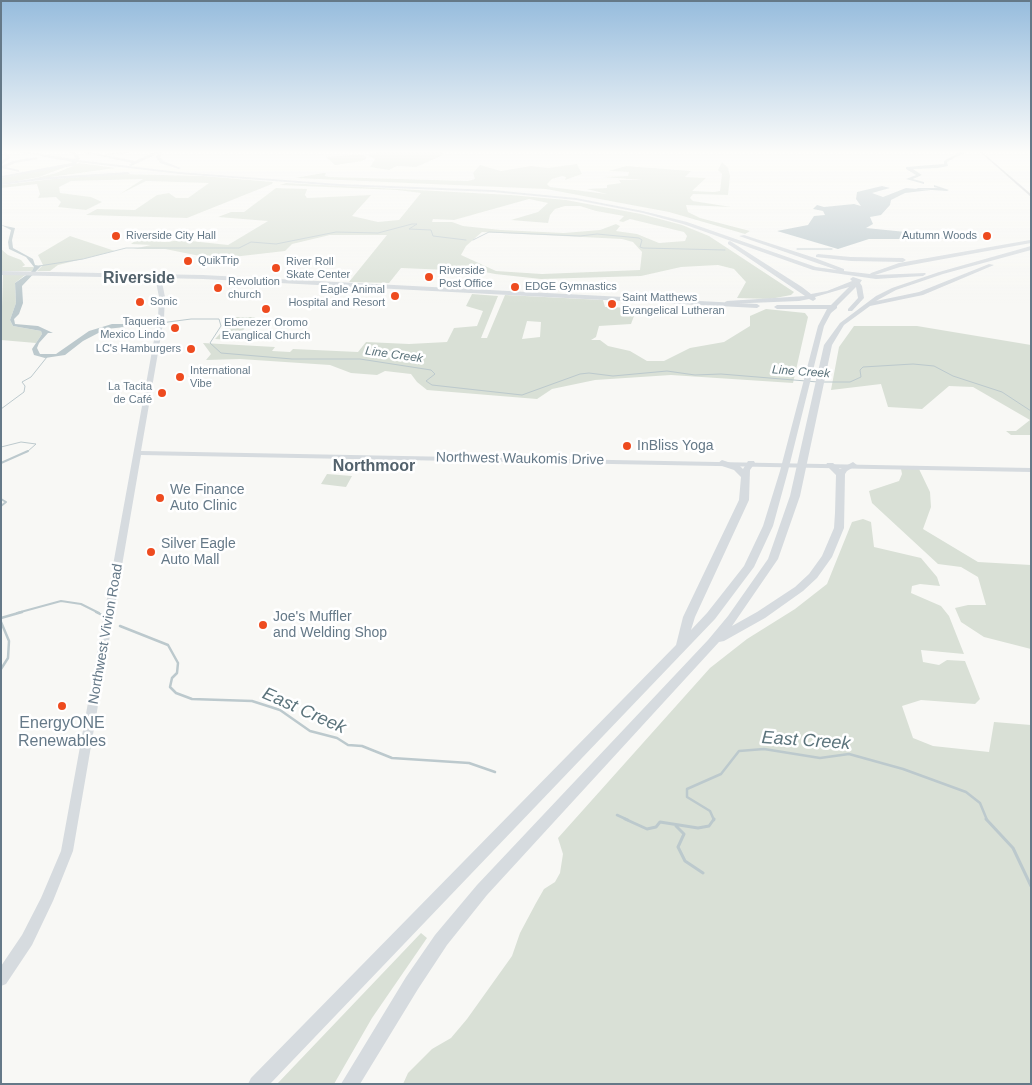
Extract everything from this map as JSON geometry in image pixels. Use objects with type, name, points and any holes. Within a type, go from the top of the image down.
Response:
[{"type":"highway","points":[[595,203],[643,212],[702,229],[792,262],[834,273],[893,277],[920,275],[968,266]]},
{"type":"highway","points":[[612,203],[669,214],[782,249],[829,264],[849,276],[859,286],[861,298],[827,335],[828,345]]},
{"type":"highway","points":[[702,229],[726,241],[800,288],[816,301],[822,312],[821,326]]},
{"type":"highway","points":[[727,303],[799,299],[820,295],[887,269],[929,260],[1030,244]]},
{"type":"highway","points":[[350,1084],[412,983],[441,940],[482,890],[712,643],[732,619],[773,560],[795,496],[820,374],[828,345],[842,324],[878,297],[916,281],[968,266],[1030,244]]},
{"type":"highway","points":[[757,306],[800,308],[848,307],[882,303],[930,291],[1030,244]]},
{"type":"highway","points":[[782,249],[818,256],[851,259],[929,260]]},
{"type":"highway","points":[[258,1084],[710,616],[748,567],[768,526],[821,326],[828,312],[859,280]]},
{"type":"highway","points":[[722,463],[737,468],[745,476]]},
{"type":"highway","points":[[680,646],[689,617],[744,500],[745,476],[747,466],[751,463]]},
{"type":"highway","points":[[830,465],[841,474]]},
{"type":"highway","points":[[712,643],[761,615],[799,589],[813,576],[827,557],[839,528],[841,474],[844,469],[853,466]]},
{"type":"main road","points":[[127,274],[142,272],[147,268]]},
{"type":"main road","points":[[1,273],[176,276],[757,306]]},
{"type":"main road","points":[[127,274],[159,282],[176,276]]},
{"type":"main road","points":[[153,275],[159,282]]},
{"type":"main road","name":"Northwest Vivion Road","points":[[1,979],[27,940],[67,851],[161,318],[163,302],[159,282]]},
{"type":"main road","points":[[698,303],[727,303]]},
{"type":"main road","name":"Northwest Waukomis Drive","points":[[138,453],[751,463],[1031,470]]},
{"type":"shaded area","points":[[61,203],[101,203],[86,210],[58,207]]},
{"type":"shaded area","points":[[146,203],[225,203],[187,218],[86,215],[97,209],[135,210]]},
{"type":"shaded area","points":[[256,203],[364,203],[352,216],[378,222],[399,220],[413,203],[516,203],[454,220],[433,219],[432,222],[452,222],[463,226],[501,230],[564,233],[600,230],[616,224],[620,226],[616,231],[637,234],[659,243],[685,241],[687,236],[684,232],[630,219],[623,222],[619,221],[624,216],[580,206],[565,206],[555,209],[550,215],[548,223],[511,220],[538,212],[548,203],[546,203],[580,203],[641,214],[682,225],[709,236],[794,292],[791,295],[770,299],[737,298],[746,282],[734,269],[718,265],[681,267],[641,276],[541,279],[495,274],[485,272],[484,268],[449,267],[448,270],[401,268],[389,283],[349,282],[387,235],[330,235],[292,244],[285,251],[215,259],[165,249],[133,249],[151,245],[131,244],[136,240],[166,242],[182,240],[228,245],[268,221],[218,217],[231,212],[244,212]],"holes":[[[482,232],[622,239],[633,242],[642,252],[640,270],[542,274],[496,271],[461,255],[466,246]]]},
{"type":"shaded area","points":[[619,203],[703,203],[731,207],[686,205],[688,212],[700,218],[750,231],[745,234],[669,212]]},
{"type":"shaded area","points":[[859,203],[890,203],[881,215],[870,217],[873,224],[866,228],[951,239],[869,239],[838,249],[777,231],[808,225],[814,216],[825,215],[823,211],[813,209],[817,205],[824,207],[854,204],[861,206]]},
{"type":"shaded area","points":[[1,225],[15,228],[12,240],[13,248],[33,259],[35,265],[41,266],[22,286],[23,303],[19,314],[14,319],[15,324],[38,326],[53,333],[48,333],[39,343],[37,348],[40,354],[56,354],[89,331],[112,324],[154,324],[106,329],[83,341],[65,355],[45,358],[34,355],[32,349],[42,334],[41,331],[13,326],[10,320],[16,303],[15,283],[32,271],[34,267],[26,257],[9,249],[8,242],[11,230]]},
{"type":"shaded area","points":[[70,236],[115,251],[58,265],[50,271],[37,271],[43,265],[38,255]]},
{"type":"shaded area","points":[[1,249],[8,255],[21,260],[25,265],[22,267],[34,267],[32,271],[1,271]]},
{"type":"shaded area","points":[[3,274],[25,275],[15,283],[16,303],[10,320],[13,326],[41,331],[42,334],[36,343],[1,340]]},
{"type":"shaded area","points":[[472,294],[498,296],[481,338],[487,338],[505,295],[603,300],[605,307],[637,308],[631,324],[599,326],[596,337],[591,340],[600,340],[608,346],[630,351],[647,361],[664,361],[690,348],[724,342],[750,326],[750,316],[766,309],[805,313],[808,317],[793,383],[671,375],[595,380],[552,389],[537,399],[427,390],[411,374],[385,371],[377,375],[351,373],[330,365],[240,359],[206,360],[211,354],[203,343],[275,347],[272,351],[290,352],[293,349],[358,352],[366,342],[409,344],[447,342],[454,328],[477,326],[483,311],[466,306]],"holes":[[[527,321],[541,322],[540,337],[522,339]]]},
{"type":"shaded area","points":[[236,317],[255,317],[234,340],[215,339]]},
{"type":"shaded area","points":[[854,326],[917,326],[1031,345],[1031,435],[1011,435],[1006,431],[1016,431],[1030,420],[973,387],[949,386],[922,409],[888,407],[881,384],[831,390],[839,347]]},
{"type":"shaded area","points":[[901,469],[919,469],[930,492],[931,507],[923,529],[978,562],[1031,565],[1031,649],[984,637],[961,622],[955,608],[968,605],[986,605],[978,577],[961,567],[938,564],[872,503],[869,491],[899,481],[902,474]]},
{"type":"shaded area","points":[[327,474],[352,476],[346,487],[321,484]]},
{"type":"shaded area","points":[[863,519],[871,522],[874,547],[921,558],[937,577],[940,586],[920,584],[912,586],[911,593],[941,606],[949,616],[964,654],[921,650],[923,662],[939,665],[947,660],[965,661],[980,699],[975,704],[921,700],[902,706],[913,738],[933,746],[989,752],[994,722],[1031,725],[1031,1084],[403,1084],[408,1073],[432,1049],[451,1038],[512,956],[520,933],[544,889],[555,882],[560,873],[563,854],[558,838],[710,668],[747,639],[795,609],[827,584],[852,522]]},
{"type":"shaded area","points":[[421,933],[427,938],[372,1018],[334,1084],[277,1084]]},
{"type":"waterway","points":[[39,266],[83,259],[126,248],[239,248],[251,242],[276,244],[336,232],[378,233],[412,224],[417,224],[409,229],[431,230],[433,236],[466,240]]},
{"type":"waterway","points":[[473,240],[489,232],[580,236],[597,234],[639,238],[642,240],[640,247],[643,248],[725,250]]},
{"type":"waterway","points":[[797,249],[832,249]]},
{"type":"waterway","name":"Line Creek","points":[[153,324],[191,319],[219,319],[221,326],[210,343],[221,353],[292,359],[360,359],[431,370],[435,374],[426,381],[432,385],[522,395],[580,374],[589,373],[613,376],[667,371],[695,375],[721,374],[818,382]]},
{"type":"waterway","name":"East Creek","points":[[1,409],[24,392],[25,386],[22,382],[31,377],[47,357]]},
{"type":"waterway","name":"Line Creek","points":[[823,382],[850,382],[861,377],[860,370],[863,367],[913,364],[934,366],[953,376],[1002,392],[1031,411]]},
{"type":"waterway","name":"East Creek","points":[[1,447],[21,442],[36,444],[27,452]]},
{"type":"waterway","name":"East Creek","points":[[1,463],[28,451]]},
{"type":"waterway","name":"East Creek","points":[[1,499],[6,502],[1,506]]},
{"type":"waterway","name":"East Creek","points":[[17,613],[61,601],[81,604],[99,613]]},
{"type":"waterway","name":"East Creek","points":[[1,618],[22,612]]},
{"type":"waterway","name":"East Creek","points":[[96,612],[102,615]]},
{"type":"waterway","points":[[1,622],[9,641],[8,658],[1,669]]},
{"type":"waterway","name":"East Creek","points":[[120,626],[168,645],[178,663],[177,673],[172,678],[170,687],[176,693],[192,699],[252,701],[280,710],[310,731],[337,738],[348,745],[362,746],[392,758],[469,763],[495,772]]},
{"type":"waterway","name":"East Creek","points":[[714,819],[710,811],[687,797],[687,789],[721,774],[739,751],[764,749],[820,758],[849,754],[903,769],[966,792],[980,803],[987,820]]},
{"type":"waterway","name":"East Creek","points":[[617,815],[628,820]]},
{"type":"waterway","name":"East Creek","points":[[625,819],[647,829],[656,827],[660,822],[698,828],[709,826],[714,819]]},
{"type":"waterway","name":"East Creek","points":[[986,819],[1013,848],[1031,886]]},
{"type":"waterway","points":[[676,826],[684,834],[678,847],[685,861],[703,873]]},
{"type":"place","name":"Riverside City Hall","points":[[116,236]]},
{"type":"place","name":"Autumn Woods","points":[[987,236]]},
{"type":"place","name":"QuikTrip","points":[[188,261]]},
{"type":"place","name":"River Roll Skate Center","points":[[276,268]]},
{"type":"place","name":"Riverside Post Office","points":[[429,277]]},
{"type":"place","name":"EDGE Gymnastics","points":[[515,287]]},
{"type":"place","name":"Revolution church","points":[[218,288]]},
{"type":"place","name":"Eagle Animal Hospital and Resort","points":[[395,296]]},
{"type":"place","name":"Sonic","points":[[140,302]]},
{"type":"place","name":"Saint Matthews Evangelical Lutheran","points":[[612,304]]},
{"type":"place","name":"Ebenezer Oromo Evanglical Church","points":[[266,309]]},
{"type":"place","name":"Taqueria Mexico Lindo","points":[[175,328]]},
{"type":"place","name":"LC's Hamburgers","points":[[191,349]]},
{"type":"place","name":"International Vibe","points":[[180,377]]},
{"type":"place","name":"La Tacita de Café","points":[[162,393]]},
{"type":"place","name":"InBliss Yoga","points":[[627,446]]},
{"type":"place","name":"We Finance Auto Clinic","points":[[160,498]]},
{"type":"place","name":"Silver Eagle Auto Mall","points":[[151,552]]},
{"type":"place","name":"Joe's Muffler and Welding Shop","points":[[263,625]]},
{"type":"place","name":"EnergyONE Renewables","points":[[62,706]]},
{"type":"district","name":"Riverside","points":[[139,279]]},
{"type":"district","name":"Northmoor","points":[[374,467]]}]
